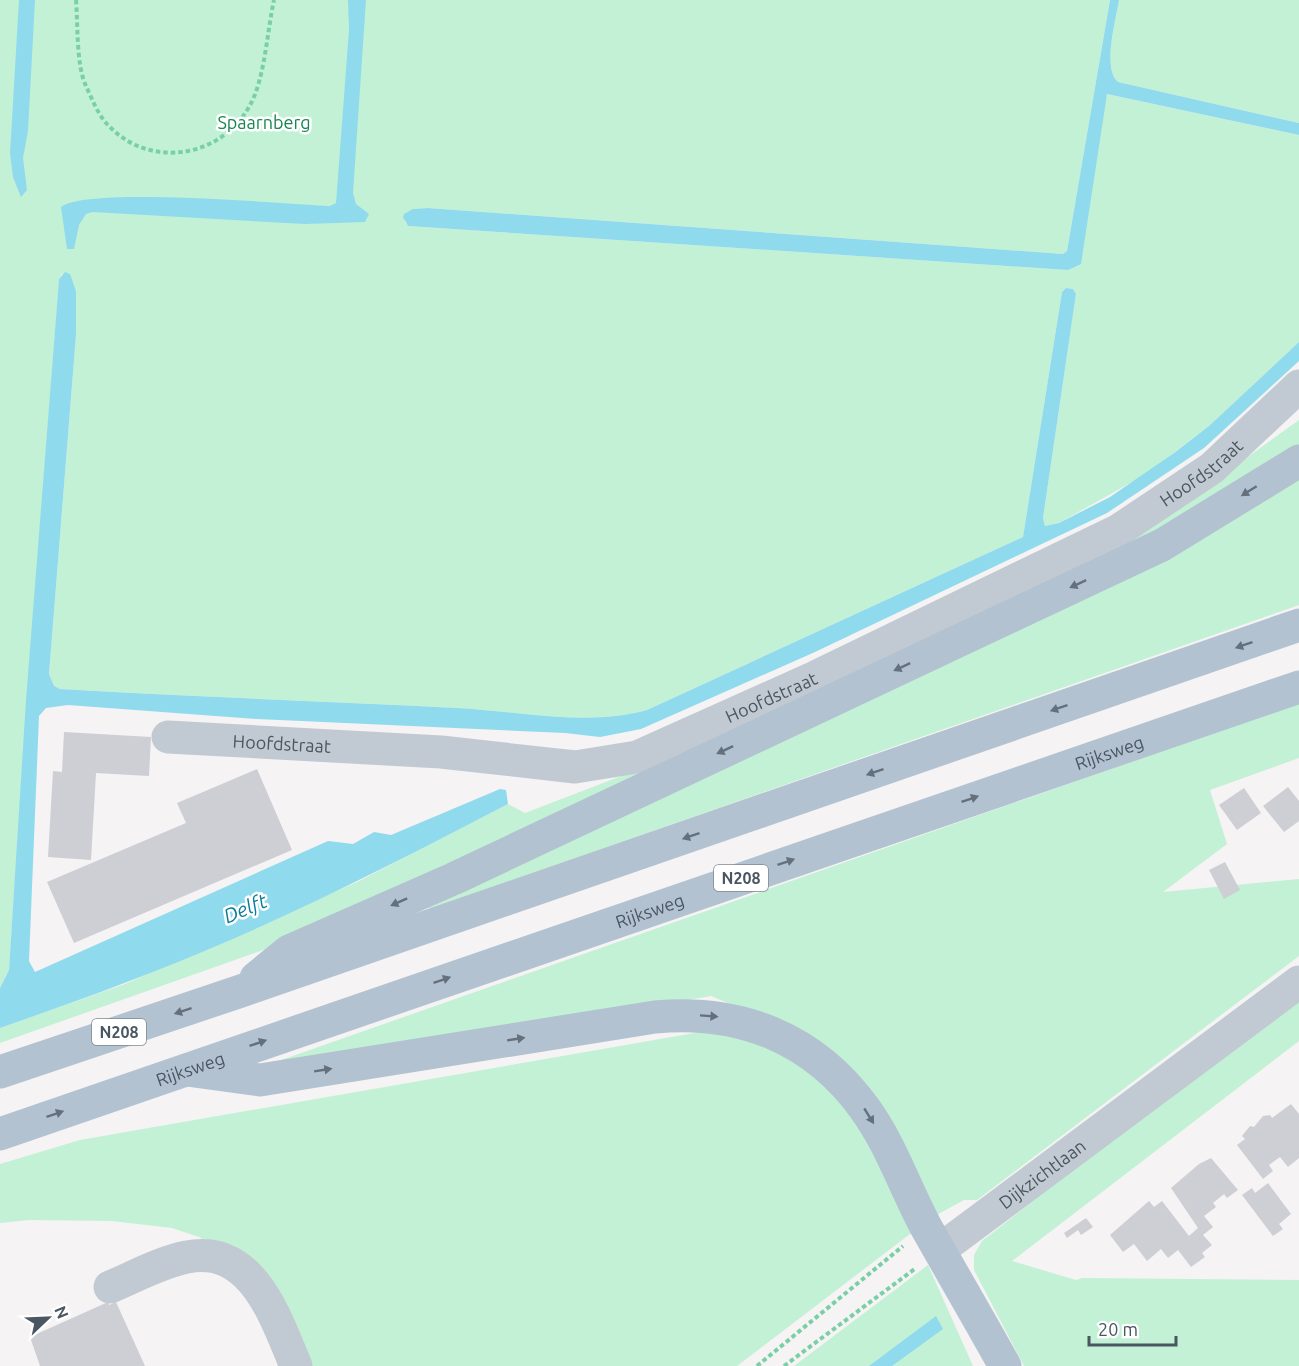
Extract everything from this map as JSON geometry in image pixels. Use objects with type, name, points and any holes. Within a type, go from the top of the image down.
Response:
[{"type":"main road","name":"N208","points":[[238,992],[289,951],[453,879],[1162,545],[1299,461]]},
{"type":"main road","name":"N208","points":[[0,1072],[1299,625]]},
{"type":"main road","name":"Rijksweg","points":[[0,1134],[183,1069],[1299,687]]},
{"type":"main road","name":"N208","points":[[183,1069],[260,1080],[655,1017],[717,1016],[774,1033],[812,1055],[841,1080],[866,1110],[877,1128],[934,1238]]},
{"type":"main road","points":[[934,1238],[1005,1366]]},
{"type":"street","name":"Hoofdstraat","points":[[168,737],[441,752],[575,767],[637,757],[811,679],[1119,530],[1212,468],[1299,386]]},
{"type":"street","name":"Dijkzichtlaan","points":[[934,1238],[1299,982]]},
{"type":"street","points":[[110,1287],[184,1257],[209,1256],[223,1259],[243,1271],[258,1287],[272,1310],[296,1366]]},
{"type":"path","points":[[76,0],[85,84],[106,124],[132,144],[160,153],[178,153],[202,149],[213,144],[240,121],[250,106],[258,84],[274,0]]},
{"type":"path","points":[[757,1366],[934,1238]]},
{"type":"path","points":[[784,1366],[934,1238]]},
{"type":"green space","name":"Spaarnberg","points":[[0,0],[1110,0],[1067,251],[1063,254],[428,208],[413,209],[405,222],[408,226],[1068,270],[1107,94],[1299,135],[1299,342],[1209,426],[1146,474],[1059,523],[1045,526],[1043,518],[1076,294],[1073,289],[1066,288],[1062,292],[1023,537],[647,710],[624,715],[576,718],[457,708],[110,692],[54,687],[49,674],[76,335],[62,273],[59,280],[27,700],[9,970],[0,988]]},
{"type":"green space","points":[[1119,0],[1299,0],[1299,123],[1118,82],[1113,75],[1110,55]]},
{"type":"green space","points":[[1299,420],[1299,451],[1213,507],[317,931],[0,1043],[0,1028],[125,984],[357,882],[508,804],[525,813],[650,765],[1242,461]]},
{"type":"green space","points":[[1299,471],[1299,605],[429,909],[428,905]]},
{"type":"green space","points":[[1299,703],[1299,758],[1210,790],[1227,844],[1163,892],[1299,879],[1299,956],[977,1200],[964,1200],[933,1217],[921,1192],[768,1020],[711,996],[271,1072],[267,1065]]},
{"type":"green space","points":[[1299,992],[1299,1041],[1012,1261],[1076,1280],[1082,1278],[1299,1280],[1299,1366],[1024,1366],[974,1270],[974,1255],[982,1241]]},
{"type":"green space","points":[[729,1027],[784,1047],[843,1098],[914,1231],[737,1366],[310,1366],[234,1256],[199,1237],[172,1228],[112,1221],[29,1220],[0,1223],[0,1164],[80,1140]]},
{"type":"green space","points":[[928,1265],[973,1366],[794,1366]]},
{"type":"water","points":[[19,0],[35,0],[28,131],[23,158],[27,190],[21,197],[13,177],[10,153]]},
{"type":"water","points":[[348,0],[366,0],[353,193],[356,204],[369,214],[365,222],[305,224],[92,212],[86,214],[79,225],[74,249],[67,249],[61,207],[78,201],[146,197],[330,206],[336,203],[349,30]]},
{"type":"water","points":[[1110,0],[1119,0],[1110,55],[1113,75],[1118,82],[1299,123],[1299,135],[1107,94],[1081,264],[1068,270],[408,226],[403,217],[413,209],[428,208],[1063,254],[1067,251]]},
{"type":"water","name":"Delft","points":[[65,272],[70,274],[76,291],[76,335],[49,674],[54,686],[60,689],[457,708],[576,718],[624,715],[647,710],[1023,537],[1062,292],[1066,288],[1073,289],[1076,294],[1043,518],[1045,526],[1059,523],[1110,497],[1174,453],[1209,426],[1299,342],[1299,361],[1204,448],[1107,513],[815,652],[641,729],[600,737],[565,733],[257,719],[68,705],[46,708],[39,716],[29,961],[35,972],[328,841],[353,844],[374,832],[391,835],[500,789],[506,790],[508,804],[366,877],[258,928],[139,977],[0,1028],[0,988],[9,970],[26,700],[59,279]]},
{"type":"water","points":[[936,1316],[943,1329],[892,1366],[869,1366]]},
{"type":"building","points":[[64,732],[151,737],[149,776],[96,773],[91,860],[48,857],[53,771],[62,772]]},
{"type":"building","points":[[257,769],[292,850],[74,943],[47,882],[186,823],[177,803]]},
{"type":"building","points":[[1288,787],[1299,801],[1299,821],[1284,832],[1263,806]]},
{"type":"building","points":[[1244,788],[1261,813],[1237,830],[1219,805]]},
{"type":"building","points":[[1225,862],[1240,890],[1224,899],[1209,870]]},
{"type":"building","points":[[1291,1104],[1299,1114],[1299,1158],[1288,1167],[1280,1157],[1269,1165],[1273,1171],[1263,1179],[1237,1145],[1245,1139],[1242,1136],[1250,1126],[1254,1127],[1263,1116],[1270,1115],[1272,1118]]},
{"type":"building","points":[[1211,1158],[1238,1190],[1227,1198],[1224,1194],[1213,1203],[1216,1207],[1204,1216],[1213,1227],[1203,1235],[1212,1245],[1202,1253],[1205,1257],[1191,1267],[1178,1250],[1168,1258],[1161,1249],[1147,1261],[1134,1244],[1123,1252],[1110,1235],[1149,1201],[1154,1207],[1162,1201],[1189,1236],[1198,1228],[1171,1188],[1199,1164]]},
{"type":"building","points":[[1268,1183],[1291,1214],[1279,1224],[1283,1229],[1273,1236],[1242,1195],[1252,1188],[1255,1193]]},
{"type":"building","points":[[1086,1218],[1093,1227],[1081,1235],[1078,1230],[1067,1238],[1064,1233]]},
{"type":"building","points":[[108,1302],[109,1305],[116,1302],[145,1366],[40,1366],[30,1337]]}]
